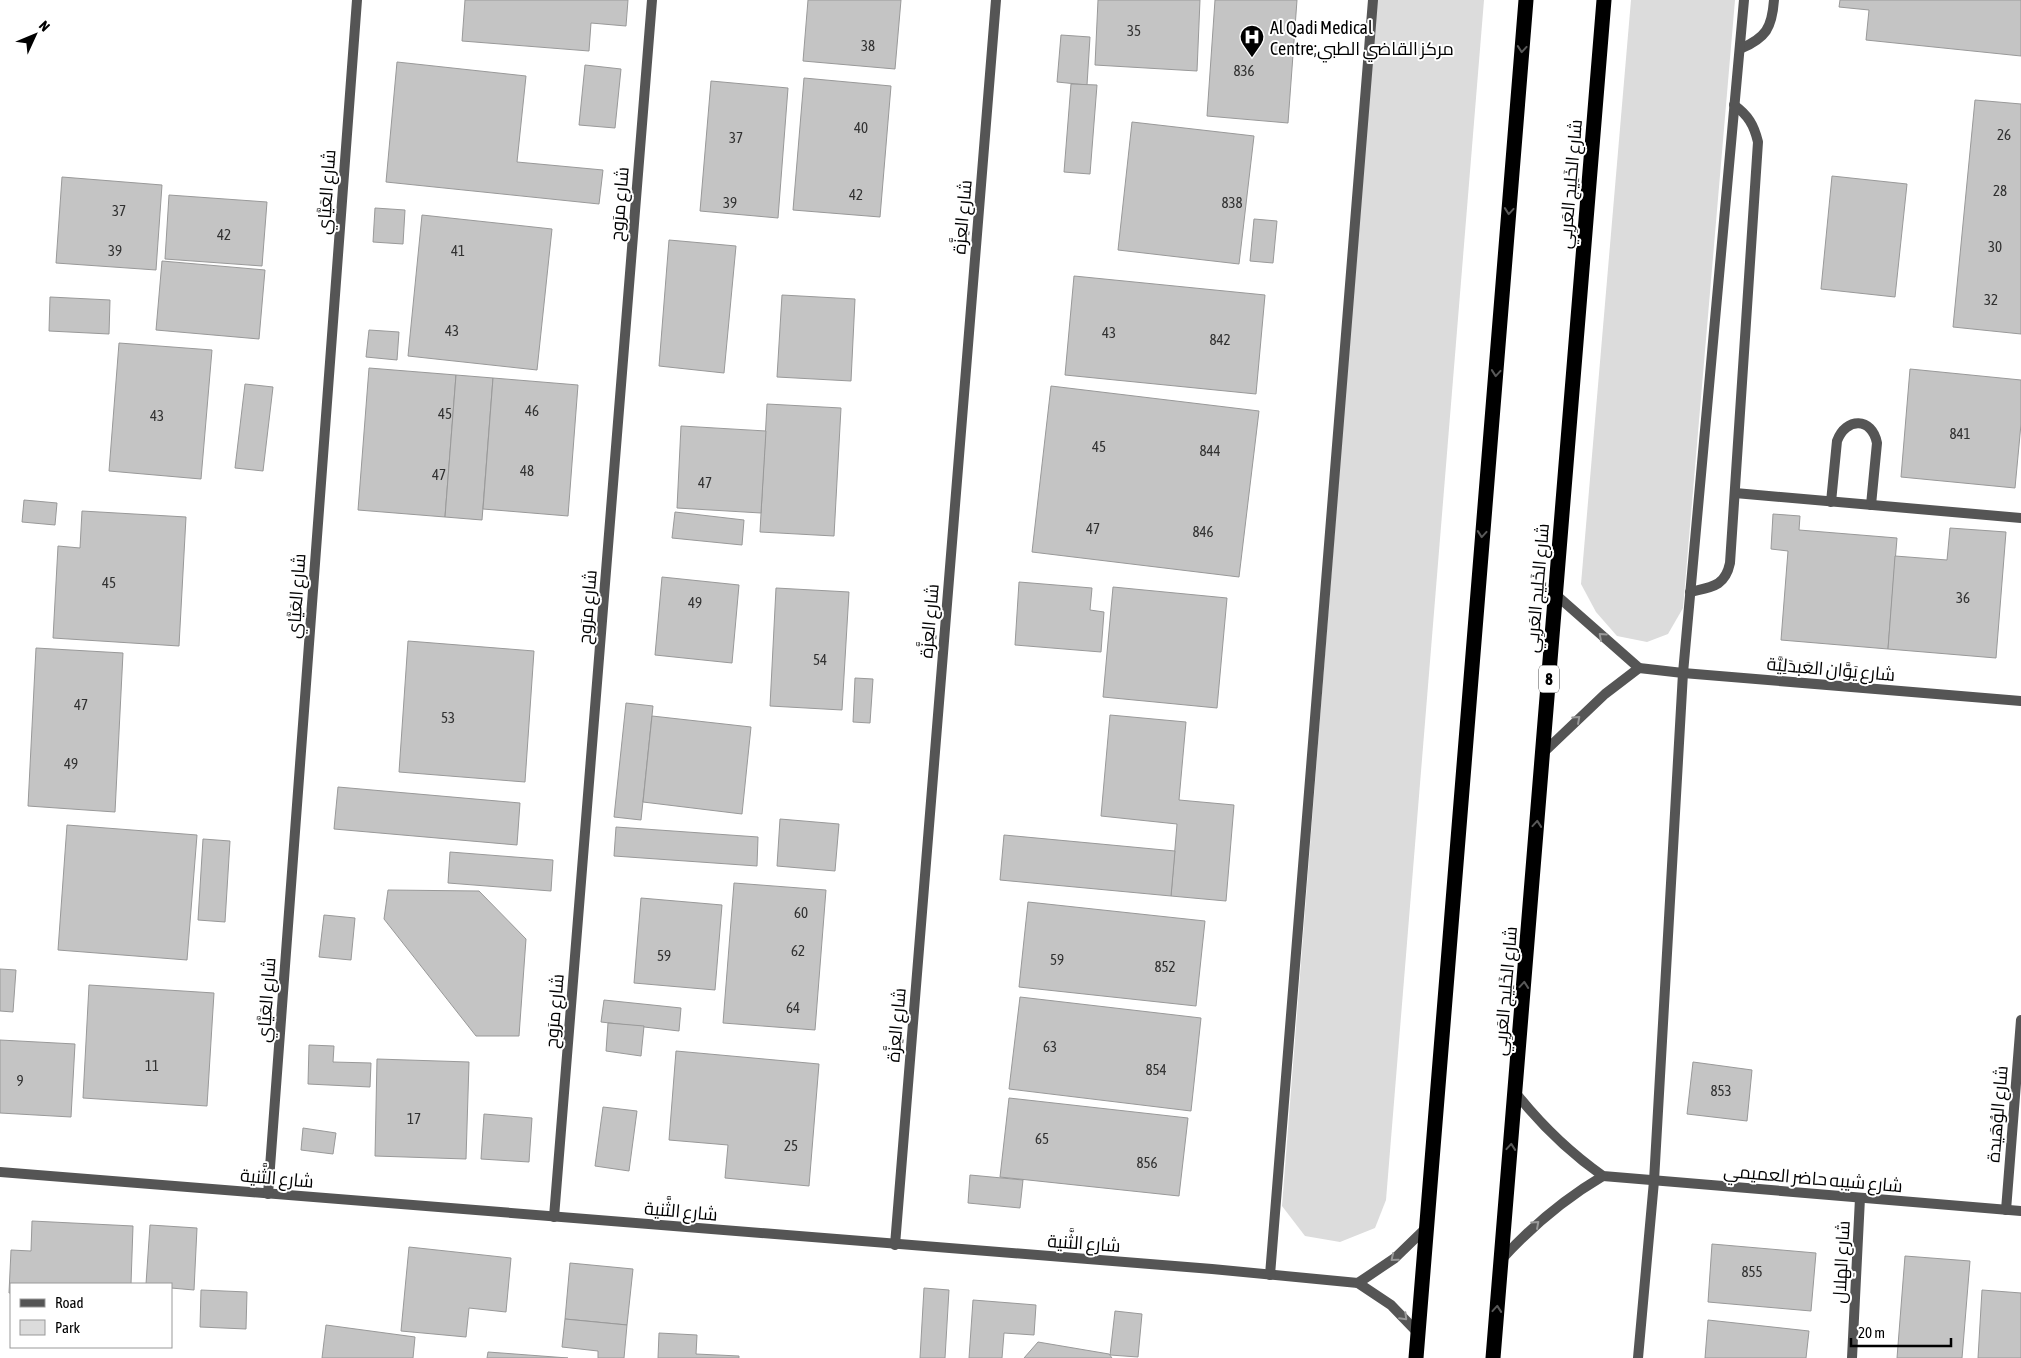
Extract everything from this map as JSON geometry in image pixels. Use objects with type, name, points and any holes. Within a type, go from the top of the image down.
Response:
[{"type":"highway","points":[[1416,1358],[1526,0]]},
{"type":"highway","name":"شارع الخَلِيج العَربِي","points":[[1493,1358],[1604,0]]},
{"type":"street","name":"شارع العَيَّاي","points":[[268,1194],[357,0]]},
{"type":"street","name":"شارع مرَوح","points":[[554,1217],[652,0]]},
{"type":"street","name":"شارع العِزَّة","points":[[895,1245],[996,0]]},
{"type":"street","points":[[1270,1275],[1373,0]]},
{"type":"street","points":[[1638,1358],[1654,1181],[1683,673],[1744,0]]},
{"type":"street","points":[[1740,49],[1755,43],[1765,34],[1773,15],[1774,0]]},
{"type":"street","points":[[1690,592],[1711,587],[1721,582],[1728,574],[1730,563],[1758,142],[1751,120],[1744,111],[1734,105]]},
{"type":"street","points":[[1831,502],[1837,441],[1840,433],[1846,426],[1863,424],[1876,435],[1877,443],[1871,505]]},
{"type":"street","points":[[1735,493],[2021,518]]},
{"type":"street","points":[[1543,753],[1605,694],[1639,668],[1555,594]]},
{"type":"street","name":"شارع يَوَّان العَبدَلِيَّة","points":[[1639,668],[2021,701]]},
{"type":"street","name":"شارع الوُهَيدة","points":[[2006,1210],[2021,1020]]},
{"type":"street","points":[[1502,1259],[1548,1213],[1575,1193],[1603,1176],[1555,1138],[1515,1092]]},
{"type":"street","name":"شارع الثَّنية","points":[[0,1172],[1212,1269],[1358,1283],[1391,1304],[1418,1333]]},
{"type":"street","name":"شارع شيبه حاضر العميمي","points":[[1603,1176],[2021,1211]]},
{"type":"street","name":"شارع الهِلال","points":[[1852,1358],[1860,1198]]},
{"type":"street","points":[[1358,1283],[1394,1258],[1426,1228]]},
{"type":"green space","points":[[1376,0],[1484,0],[1386,1200],[1375,1228],[1340,1242],[1305,1236],[1282,1206]]},
{"type":"green space","points":[[1631,0],[1735,0],[1683,608],[1668,634],[1647,642],[1617,636],[1596,612],[1581,584]]},
{"type":"building","points":[[465,0],[628,0],[626,26],[591,23],[589,51],[462,41]]},
{"type":"building","points":[[808,0],[901,0],[895,69],[803,61]]},
{"type":"building","points":[[1098,0],[1200,0],[1197,71],[1095,65]]},
{"type":"building","name":"Al Qadi Medical Centre;مركز القاضي الطبي","points":[[1215,0],[1297,0],[1288,123],[1207,116]]},
{"type":"building","points":[[1840,0],[2021,0],[2021,56],[1866,40],[1869,10],[1839,7]]},
{"type":"building","points":[[1061,35],[1090,37],[1087,85],[1057,82]]},
{"type":"building","points":[[397,62],[526,76],[517,162],[603,170],[599,204],[386,182]]},
{"type":"building","points":[[585,65],[621,69],[615,128],[579,125]]},
{"type":"building","points":[[804,78],[891,86],[880,217],[793,210]]},
{"type":"building","points":[[711,81],[788,88],[778,218],[700,211]]},
{"type":"building","points":[[1071,84],[1097,85],[1090,174],[1064,172]]},
{"type":"building","points":[[1975,100],[2021,104],[2021,334],[1953,327]]},
{"type":"building","points":[[1132,122],[1254,136],[1239,264],[1118,250]]},
{"type":"building","points":[[1832,176],[1907,184],[1895,297],[1821,289]]},
{"type":"building","points":[[62,177],[162,185],[156,270],[56,263]]},
{"type":"building","points":[[169,195],[267,202],[262,266],[165,259]]},
{"type":"building","points":[[375,208],[405,210],[403,244],[373,242]]},
{"type":"building","points":[[422,215],[552,229],[537,370],[408,356]]},
{"type":"building","points":[[1254,219],[1277,221],[1273,263],[1250,261]]},
{"type":"building","points":[[669,240],[736,246],[724,373],[659,366]]},
{"type":"building","points":[[162,261],[265,270],[259,339],[156,330]]},
{"type":"building","points":[[1074,276],[1265,295],[1256,394],[1065,375]]},
{"type":"building","points":[[782,295],[855,299],[851,381],[777,377]]},
{"type":"building","points":[[50,297],[110,300],[109,334],[49,331]]},
{"type":"building","points":[[369,330],[399,332],[397,360],[366,357]]},
{"type":"building","points":[[119,343],[212,350],[201,479],[109,471]]},
{"type":"building","points":[[369,368],[456,375],[445,517],[358,510]]},
{"type":"building","points":[[1910,369],[2021,380],[2021,424],[2015,488],[1901,477]]},
{"type":"building","points":[[456,375],[493,378],[482,520],[445,517]]},
{"type":"building","points":[[493,378],[578,385],[568,516],[483,509]]},
{"type":"building","points":[[245,384],[273,387],[263,471],[235,468]]},
{"type":"building","points":[[1051,386],[1259,411],[1239,577],[1032,552]]},
{"type":"building","points":[[767,404],[841,408],[834,536],[760,532]]},
{"type":"building","points":[[681,426],[766,431],[761,513],[677,508]]},
{"type":"building","points":[[24,500],[57,503],[55,525],[22,522]]},
{"type":"building","points":[[82,511],[186,517],[179,646],[53,638],[58,546],[80,548]]},
{"type":"building","points":[[675,512],[744,520],[742,545],[672,538]]},
{"type":"building","points":[[1773,514],[1800,516],[1799,530],[1897,538],[1888,649],[1781,640],[1788,551],[1771,549]]},
{"type":"building","points":[[1950,528],[2006,532],[1996,658],[1888,649],[1895,556],[1947,560]]},
{"type":"building","points":[[662,577],[739,585],[732,663],[655,655]]},
{"type":"building","points":[[1019,582],[1092,588],[1090,610],[1104,612],[1101,652],[1015,645]]},
{"type":"building","points":[[1113,587],[1227,598],[1217,708],[1103,697]]},
{"type":"building","points":[[776,588],[849,592],[842,710],[770,706]]},
{"type":"building","points":[[408,641],[534,651],[525,782],[399,772]]},
{"type":"building","points":[[36,648],[123,653],[115,812],[28,806]]},
{"type":"building","points":[[855,678],[873,679],[870,723],[853,722]]},
{"type":"building","points":[[626,703],[653,706],[641,820],[614,817]]},
{"type":"building","points":[[1110,715],[1186,722],[1179,800],[1234,805],[1226,901],[1171,896],[1177,824],[1101,816]]},
{"type":"building","points":[[652,716],[751,727],[742,814],[643,802]]},
{"type":"building","points":[[338,787],[520,803],[517,845],[334,829]]},
{"type":"building","points":[[780,819],[839,824],[835,871],[777,866]]},
{"type":"building","points":[[67,825],[197,835],[187,960],[58,950]]},
{"type":"building","points":[[616,827],[758,837],[757,866],[614,856]]},
{"type":"building","points":[[1004,835],[1175,851],[1171,896],[1000,880]]},
{"type":"building","points":[[203,839],[230,841],[225,922],[198,920]]},
{"type":"building","points":[[450,852],[553,860],[551,891],[448,883]]},
{"type":"building","points":[[734,883],[826,890],[815,1030],[723,1023]]},
{"type":"building","points":[[388,890],[479,891],[526,939],[519,1036],[476,1036],[384,919]]},
{"type":"building","points":[[641,898],[722,905],[715,990],[634,983]]},
{"type":"building","points":[[1028,902],[1205,921],[1196,1006],[1019,987]]},
{"type":"building","points":[[324,915],[355,918],[351,960],[319,957]]},
{"type":"building","points":[[0,969],[16,970],[13,1012],[0,1011]]},
{"type":"building","points":[[89,985],[214,993],[207,1106],[83,1098]]},
{"type":"building","points":[[1020,997],[1201,1018],[1191,1111],[1009,1089]]},
{"type":"building","points":[[604,1000],[681,1008],[679,1031],[601,1022]]},
{"type":"building","points":[[608,1023],[644,1026],[641,1056],[606,1051]]},
{"type":"building","points":[[0,1040],[75,1044],[71,1117],[0,1113]]},
{"type":"building","points":[[309,1045],[334,1046],[333,1062],[371,1063],[370,1087],[308,1084]]},
{"type":"building","points":[[676,1051],[819,1064],[809,1186],[725,1178],[728,1145],[669,1140]]},
{"type":"building","points":[[377,1059],[469,1062],[466,1159],[375,1156]]},
{"type":"building","points":[[1693,1062],[1752,1070],[1747,1121],[1687,1114]]},
{"type":"building","points":[[1009,1098],[1188,1118],[1179,1196],[1000,1177]]},
{"type":"building","points":[[603,1107],[637,1111],[629,1171],[595,1166]]},
{"type":"building","points":[[484,1114],[532,1118],[529,1162],[481,1159]]},
{"type":"building","points":[[303,1128],[336,1133],[333,1154],[301,1150]]},
{"type":"building","points":[[970,1175],[1023,1180],[1020,1208],[968,1203]]},
{"type":"building","points":[[32,1221],[133,1226],[131,1283],[10,1283],[9,1293],[11,1250],[31,1251]]},
{"type":"building","points":[[150,1225],[197,1228],[194,1290],[172,1288],[172,1283],[146,1283]]},
{"type":"building","points":[[1712,1244],[1816,1253],[1811,1311],[1708,1302]]},
{"type":"building","points":[[409,1247],[511,1258],[506,1312],[469,1308],[466,1337],[401,1331]]},
{"type":"building","points":[[1905,1256],[1970,1261],[1962,1358],[1897,1358]]},
{"type":"building","points":[[570,1263],[633,1269],[627,1325],[565,1319]]},
{"type":"building","points":[[924,1288],[949,1290],[945,1358],[920,1358]]},
{"type":"building","points":[[201,1290],[247,1292],[246,1329],[200,1327]]},
{"type":"building","points":[[1982,1290],[2021,1293],[2021,1358],[1978,1358]]},
{"type":"building","points":[[973,1300],[1036,1305],[1034,1335],[1004,1333],[1002,1358],[969,1358]]},
{"type":"building","points":[[1115,1311],[1142,1314],[1138,1357],[1110,1355]]},
{"type":"building","points":[[565,1319],[627,1325],[624,1358],[598,1358],[598,1351],[562,1347]]},
{"type":"building","points":[[1708,1320],[1809,1331],[1806,1358],[1705,1358]]},
{"type":"building","points":[[326,1325],[415,1337],[413,1358],[322,1358]]},
{"type":"building","points":[[659,1333],[697,1335],[696,1354],[739,1356],[739,1358],[658,1358]]},
{"type":"building","points":[[1038,1342],[1109,1354],[1112,1358],[1024,1358]]},
{"type":"building","points":[[488,1352],[568,1358],[487,1358]]},
{"type":"place","name":"Al Qadi Medical Centre;مركز القاضي الطبي","points":[[1252,58]]}]
